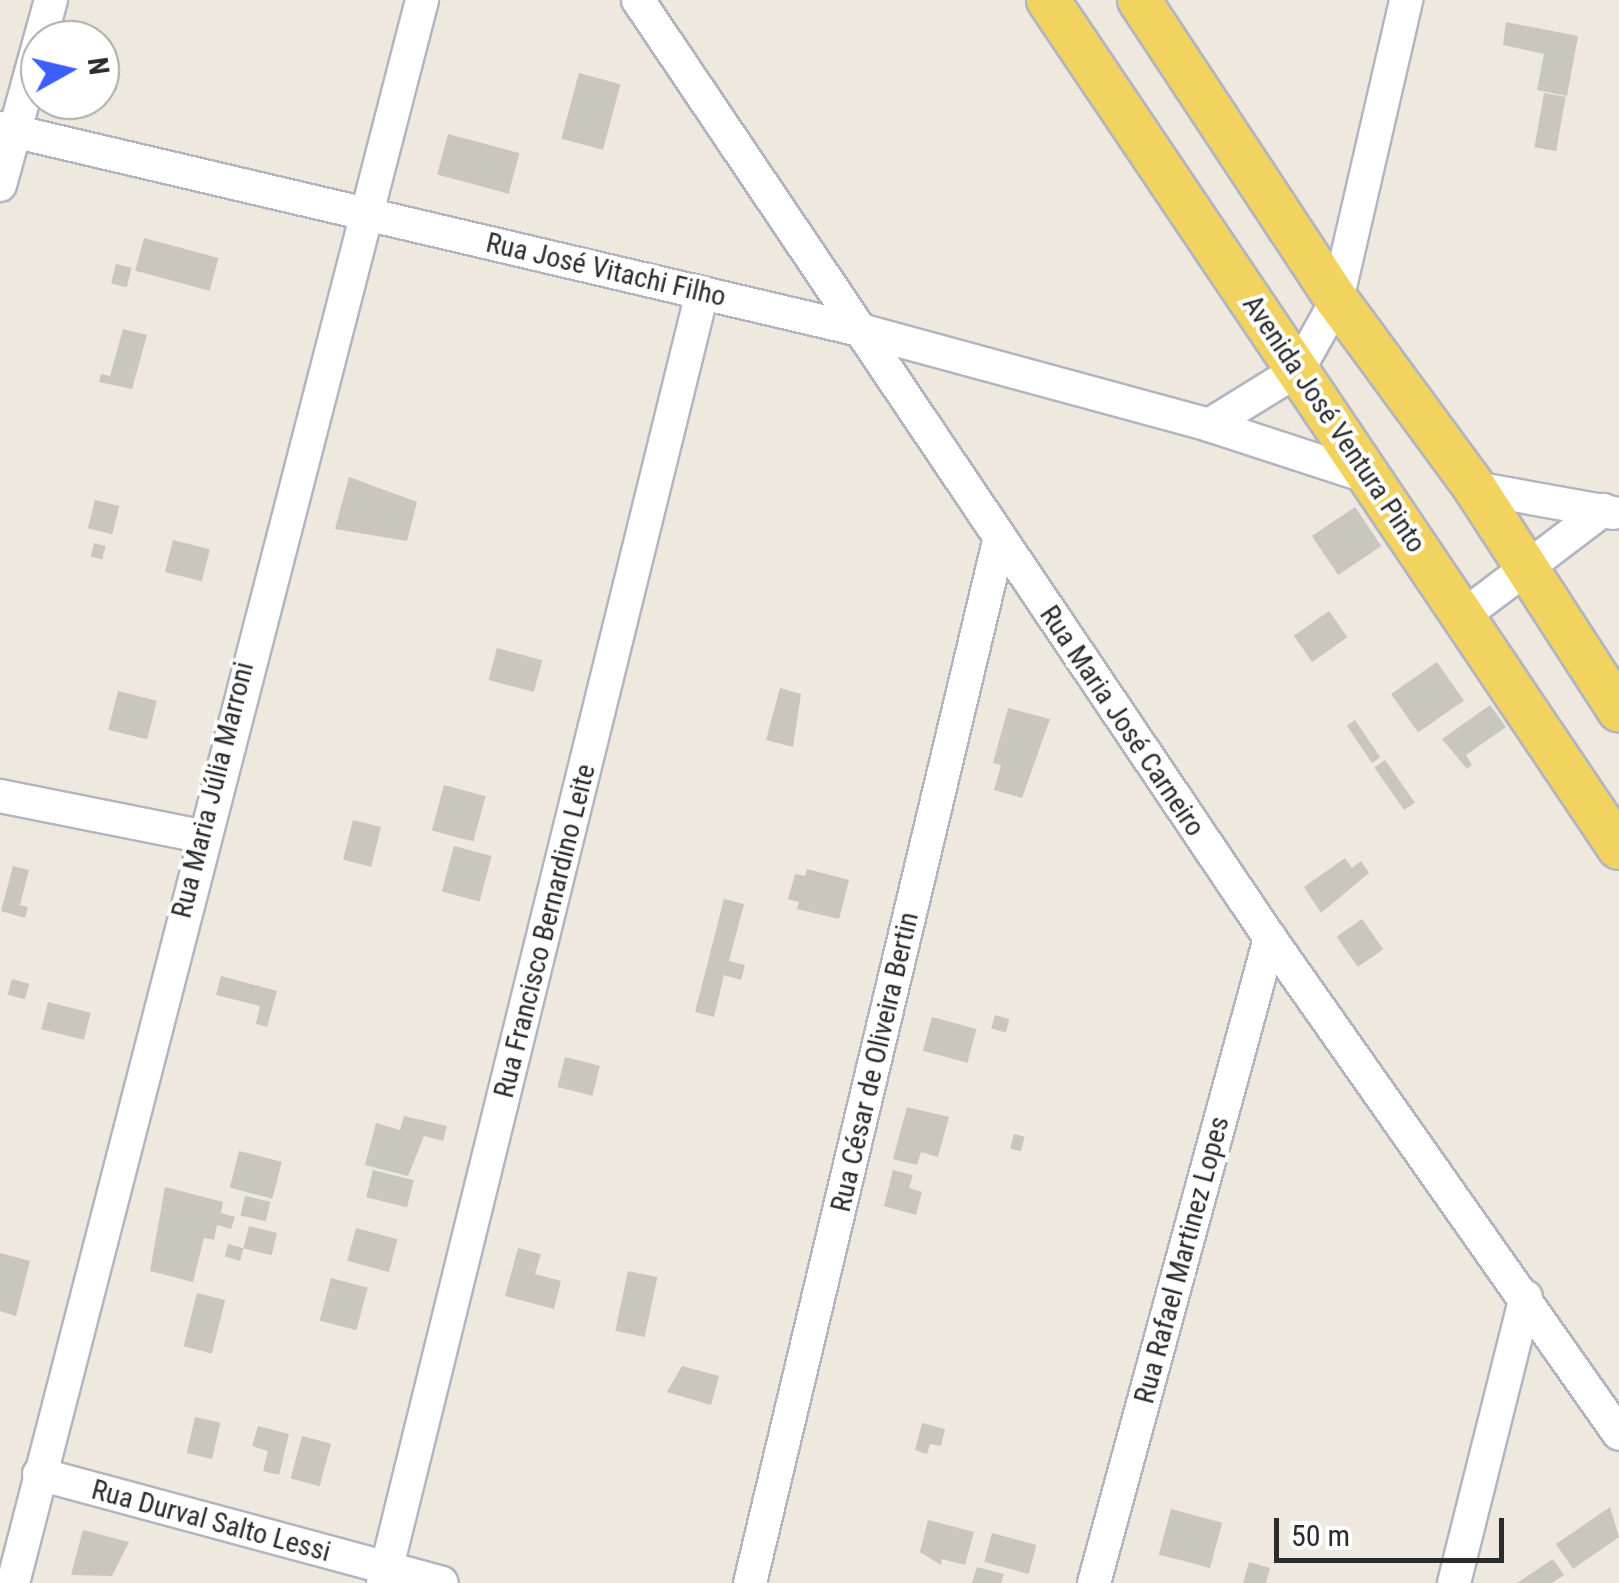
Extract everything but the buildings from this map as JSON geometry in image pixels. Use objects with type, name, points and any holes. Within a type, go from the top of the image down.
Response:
[{"type":"main road","name":"Avenida José Ventura Pinto","points":[[1048,0],[1619,848]]},
{"type":"main road","points":[[1138,0],[1337,300],[1476,488],[1525,574],[1619,711]]},
{"type":"street","points":[[0,185],[8,130],[51,0]]},
{"type":"street","name":"Rua Maria Júlia Marroni","points":[[13,1583],[201,836],[362,214],[422,0]]},
{"type":"street","name":"Rua Maria José Carneiro","points":[[638,0],[999,542],[1270,938],[1619,1434]]},
{"type":"street","points":[[1209,425],[1298,370],[1337,300],[1406,0]]},
{"type":"street","name":"Rua José Vitachi Filho","points":[[8,130],[860,330],[1209,425],[1368,477]]},
{"type":"street","name":"Rua Francisco Bernardino Leite","points":[[385,1576],[702,293]]},
{"type":"street","points":[[1476,488],[1611,512]]},
{"type":"street","points":[[1463,616],[1611,512]]},
{"type":"street","name":"Rua César de Oliveira Bertin","points":[[750,1583],[999,542]]},
{"type":"street","points":[[0,796],[201,836]]},
{"type":"street","name":"Rua Rafael Martinez Lopes","points":[[1094,1583],[1270,938]]},
{"type":"street","points":[[1454,1583],[1526,1297]]},
{"type":"street","name":"Rua Durval Salto Lessi","points":[[39,1474],[385,1576],[442,1583]]}]
